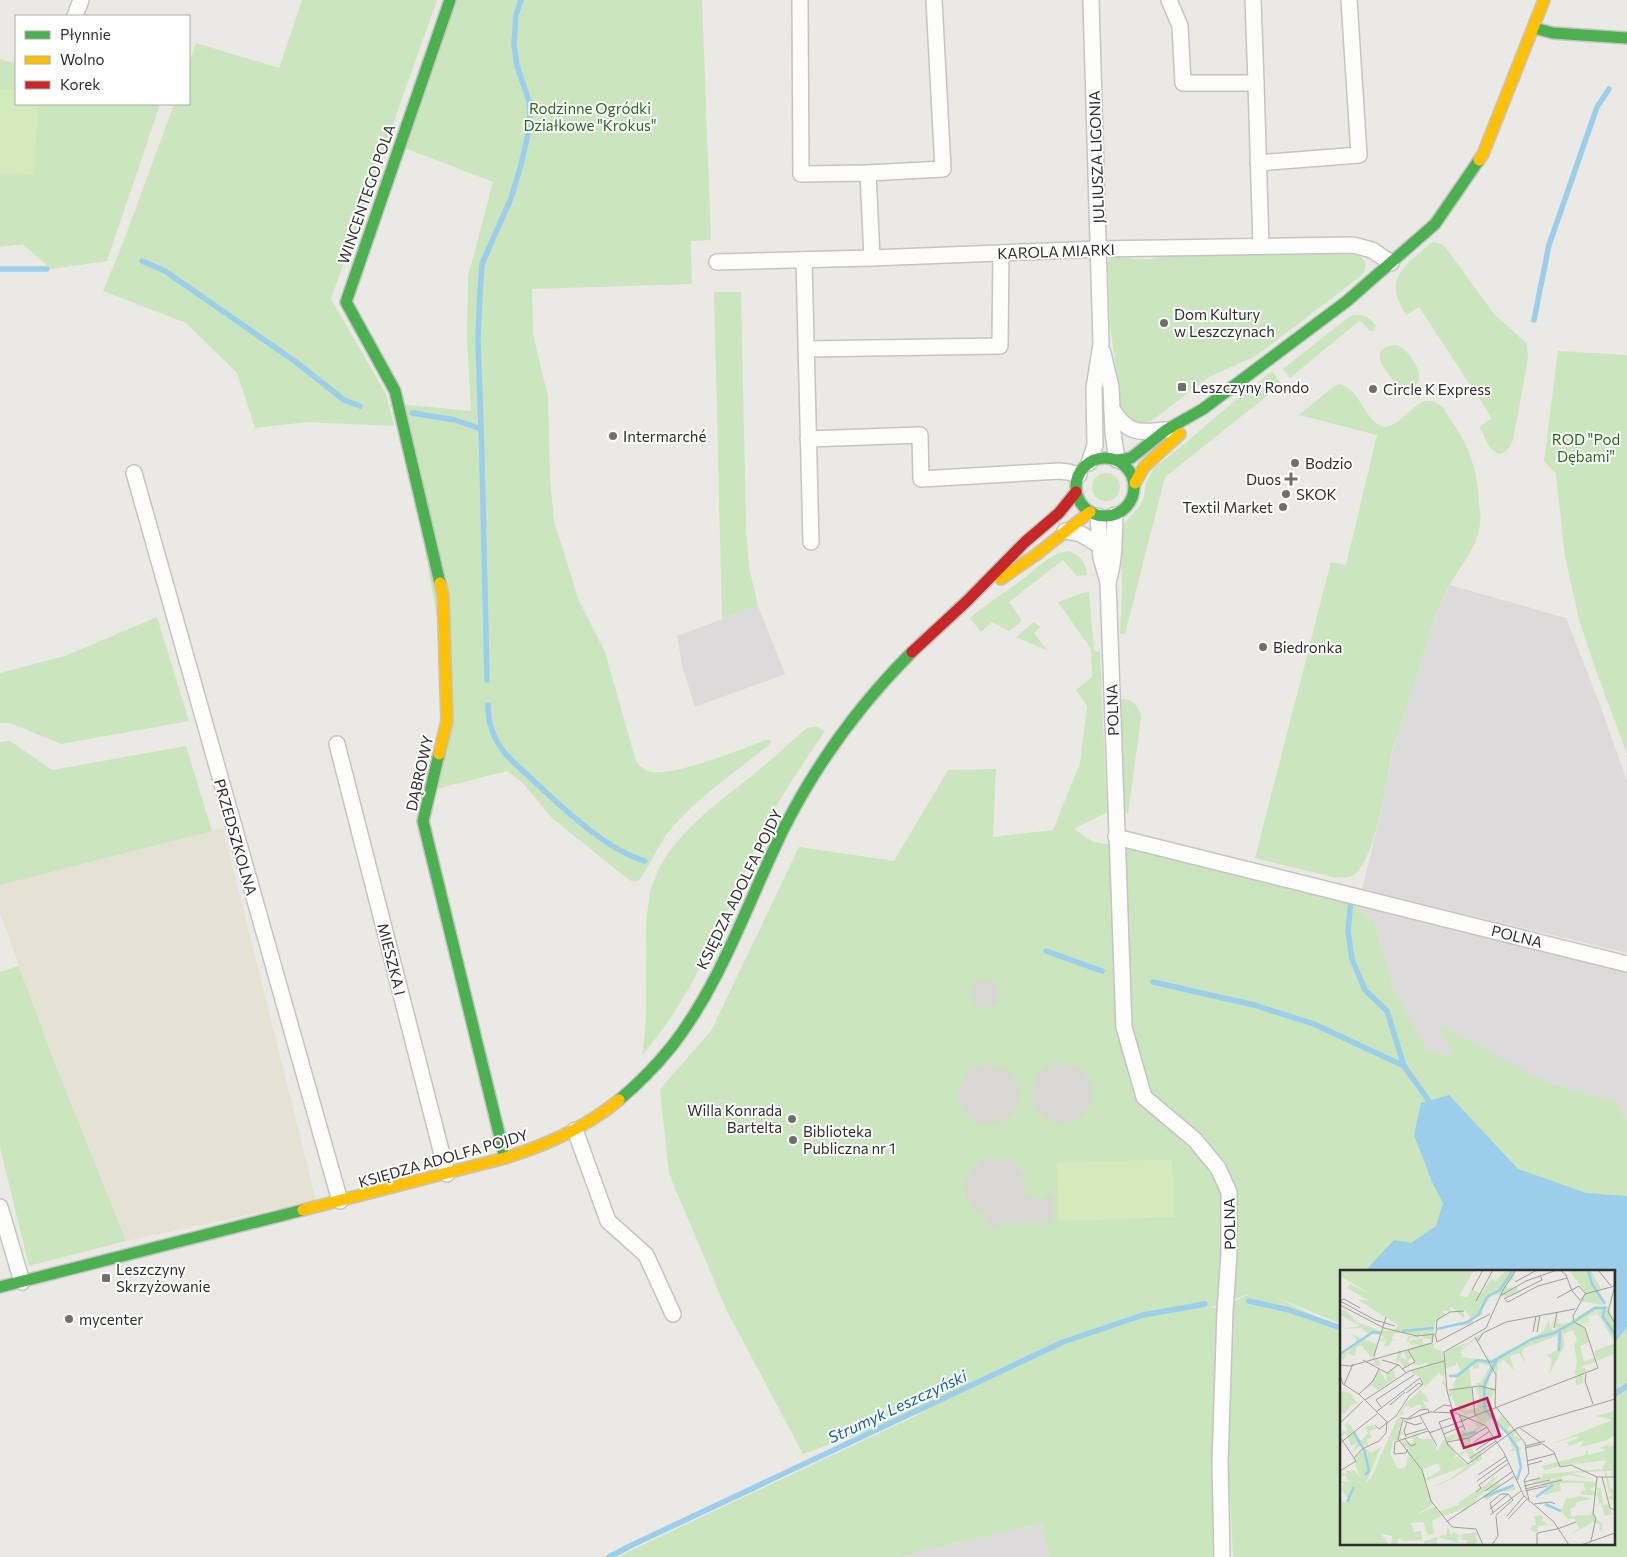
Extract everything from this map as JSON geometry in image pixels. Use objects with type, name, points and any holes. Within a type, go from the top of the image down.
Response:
[{"type":"street","points":[[75,15],[81,0]]},
{"type":"street","name":"WINCENTEGO POLA","points":[[395,391],[346,302],[450,0]]},
{"type":"street","points":[[800,0],[802,174],[943,169],[934,0]]},
{"type":"street","name":"JULIUSZA LIGONIA","points":[[1089,463],[1095,444],[1094,388],[1101,344],[1091,0]]},
{"type":"street","points":[[1169,0],[1180,26],[1183,83],[1256,83]]},
{"type":"street","points":[[1253,0],[1261,246]]},
{"type":"street","points":[[1258,163],[1359,155],[1349,0]]},
{"type":"street","points":[[1117,460],[1129,469],[1134,483],[1133,498],[1128,505],[1115,515],[1106,517],[1094,514],[1084,507],[1076,492],[1078,475],[1089,463],[1103,458],[1117,460],[1131,458],[1166,430],[1203,409],[1347,301],[1435,224],[1483,154],[1544,0]]},
{"type":"street","points":[[1534,28],[1553,33],[1627,38]]},
{"type":"street","points":[[868,173],[872,258]]},
{"type":"street","name":"KAROLA MIARKI","points":[[717,262],[1098,249],[1353,245],[1372,250],[1391,263]]},
{"type":"street","points":[[806,349],[1000,346],[1002,253]]},
{"type":"street","points":[[804,260],[811,542]]},
{"type":"street","name":"JULIUSZA LIGONIA","points":[[1101,344],[1111,387],[1112,433],[1117,460]]},
{"type":"street","name":"DĄBROWY","points":[[395,391],[443,596],[447,721],[423,821],[505,1158]]},
{"type":"street","points":[[1112,409],[1122,423],[1132,429],[1147,432],[1166,430]]},
{"type":"street","points":[[1134,483],[1144,467],[1176,438],[1203,409]]},
{"type":"street","points":[[808,439],[920,435],[921,479],[1049,472],[1068,472],[1078,475]]},
{"type":"street","name":"PRZEDSZKOLNA","points":[[134,473],[340,1202]]},
{"type":"street","name":"KSIĘDZA ADOLFA POJDY","points":[[0,1287],[340,1202],[505,1158],[547,1143],[575,1130],[614,1103],[658,1062],[684,1029],[716,974],[799,800],[853,719],[908,654],[958,608],[1026,540],[1065,508],[1076,492]]},
{"type":"street","name":"KSIĘDZA ADOLFA POJDY","points":[[958,608],[1037,554],[1064,531],[1094,514]]},
{"type":"street","name":"POLNA","points":[[1094,514],[1101,558],[1108,582],[1124,1028],[1144,1096],[1196,1140],[1218,1168],[1229,1192],[1229,1254],[1225,1311],[1220,1462],[1222,1557]]},
{"type":"street","name":"POLNA","points":[[1108,582],[1115,551],[1115,515]]},
{"type":"street","points":[[1064,531],[1081,534],[1099,545]]},
{"type":"street","name":"MIESZKA I","points":[[337,744],[446,1174]]},
{"type":"street","name":"POLNA","points":[[1116,837],[1627,964]]},
{"type":"street","points":[[575,1130],[608,1221],[646,1255],[673,1314]]},
{"type":"street","points":[[0,1207],[22,1282]]},
{"type":"shaded area","points":[[1450,585],[1566,618],[1627,781],[1627,953],[1362,889],[1382,808],[1393,750],[1435,618]]},
{"type":"shaded area","points":[[758,606],[785,674],[695,707],[683,669],[677,636]]},
{"type":"shaded area","points":[[223,828],[316,1200],[126,1241],[55,1064],[0,913],[0,885]]},
{"type":"shaded area","points":[[1344,896],[1627,971],[1627,1121],[1614,1101],[1427,1050],[1392,984],[1374,921]]},
{"type":"shaded area","points":[[985,980],[995,984],[999,994],[995,1004],[985,1008],[975,1004],[971,994],[975,984]]},
{"type":"shaded area","points":[[1062,1063],[1078,1068],[1083,1072],[1087,1077],[1092,1093],[1087,1109],[1083,1114],[1078,1118],[1062,1123],[1046,1118],[1041,1114],[1037,1109],[1032,1093],[1037,1077],[1041,1072],[1046,1068]]},
{"type":"shaded area","points":[[989,1065],[1005,1070],[1010,1074],[1014,1079],[1019,1095],[1014,1111],[1010,1116],[1005,1120],[989,1125],[973,1120],[968,1116],[964,1111],[959,1095],[964,1079],[968,1074],[973,1070]]},
{"type":"shaded area","points":[[1011,1158],[1025,1176],[1025,1195],[1043,1200],[1046,1196],[1053,1194],[1053,1223],[1016,1224],[1013,1222],[997,1227],[984,1225],[987,1216],[975,1210],[966,1197],[965,1184],[968,1174],[981,1160]]},
{"type":"shaded area","points":[[1042,1524],[1049,1557],[899,1557],[934,1548]]},
{"type":"green space","points":[[302,0],[437,0],[331,299],[386,394],[394,426],[308,422],[255,428],[237,373],[186,323],[103,291],[123,243],[174,105],[190,105],[190,60],[196,43],[279,68]]},
{"type":"green space","name":"Rodzinne Ogródki Działkowe \"Krokus\"","points":[[457,0],[702,0],[711,240],[691,241],[692,284],[532,289],[533,334],[548,397],[550,479],[554,521],[579,601],[605,652],[636,761],[648,771],[672,771],[706,762],[765,740],[771,741],[770,744],[702,798],[677,822],[663,839],[638,881],[624,876],[552,818],[522,782],[507,771],[432,790],[450,687],[398,404],[471,411],[467,338],[468,277],[493,182],[405,148]]},
{"type":"green space","points":[[0,59],[15,64],[15,105],[160,105],[107,261],[51,269],[23,244],[0,247]]},
{"type":"green space","points":[[0,89],[15,90],[15,105],[38,105],[34,175],[0,173]]},
{"type":"green space","points":[[1435,242],[1446,248],[1494,314],[1527,344],[1528,359],[1513,440],[1508,449],[1499,454],[1491,448],[1479,427],[1492,418],[1419,307],[1406,315],[1399,302],[1396,282],[1399,274],[1412,259],[1431,243]]},
{"type":"green space","points":[[1351,252],[1359,255],[1364,260],[1365,267],[1362,275],[1256,356],[1209,377],[1148,422],[1139,423],[1132,421],[1119,411],[1110,325],[1108,264],[1110,257],[1142,259],[1166,256]]},
{"type":"green space","points":[[714,292],[741,292],[746,527],[749,567],[758,606],[722,619]]},
{"type":"green space","points":[[1353,315],[1369,318],[1376,326],[1373,331],[1370,331],[1360,320],[1290,378],[1283,369]]},
{"type":"green space","points":[[1396,345],[1409,355],[1416,365],[1419,381],[1413,388],[1404,389],[1398,386],[1380,361],[1380,352],[1383,349]]},
{"type":"green space","name":"ROD \"Pod Dębami\"","points":[[1558,351],[1627,355],[1627,754],[1579,619],[1565,557],[1556,474],[1544,461]]},
{"type":"green space","points":[[1272,371],[1282,384],[1165,477],[1125,634],[1120,634],[1122,527],[1139,507],[1144,496],[1146,483],[1154,468]]},
{"type":"green space","points":[[1339,384],[1352,391],[1370,417],[1381,426],[1388,427],[1395,424],[1422,403],[1429,401],[1442,406],[1458,430],[1472,460],[1477,481],[1480,519],[1476,541],[1450,584],[1436,615],[1393,749],[1379,819],[1368,855],[1360,868],[1352,876],[1347,877],[1333,877],[1255,858],[1331,562],[1346,565],[1377,435],[1299,415]]},
{"type":"green space","points":[[1106,473],[1116,477],[1120,487],[1116,497],[1106,501],[1096,497],[1092,487],[1096,477]]},
{"type":"green space","points":[[1068,551],[1082,560],[1087,575],[1077,576],[1063,560],[1009,602],[1021,619],[1021,622],[1009,631],[992,622],[981,632],[970,618],[1049,558]]},
{"type":"green space","points":[[1089,591],[1094,651],[1100,652],[1107,812],[1074,829],[1093,842],[1179,855],[1344,896],[1374,921],[1392,984],[1427,1050],[1454,1057],[1437,1023],[1548,1083],[1614,1101],[1627,1121],[1627,1557],[1233,1557],[1228,1457],[1233,1302],[1252,1293],[1209,1308],[1220,1307],[1223,1557],[1049,1557],[1042,1524],[899,1557],[617,1557],[926,1411],[803,1454],[727,1311],[669,1174],[660,1089],[711,1031],[799,847],[894,861],[948,770],[996,769],[993,837],[1053,830],[1080,763],[1087,706],[1076,690],[1092,677],[1091,649],[1058,602]]},
{"type":"green space","points":[[157,617],[189,721],[61,744],[10,723],[0,723],[0,673],[65,656]]},
{"type":"green space","points":[[1034,622],[1040,627],[1034,633],[1048,651],[1016,637]]},
{"type":"green space","points":[[1125,699],[1136,705],[1141,717],[1128,814],[1124,810],[1120,700]]},
{"type":"green space","points":[[812,727],[825,731],[766,825],[726,915],[697,974],[681,1002],[642,1055],[646,1016],[646,938],[649,899],[655,879],[664,860],[690,827],[807,728]]},
{"type":"green space","points":[[10,741],[52,770],[186,746],[212,831],[0,885],[0,742]]},
{"type":"green space","points":[[19,966],[55,1064],[126,1241],[29,1266],[0,1148],[0,972]]},
{"type":"green space","points":[[1172,1159],[1174,1217],[1059,1221],[1057,1163]]},
{"type":"water","points":[[1449,1095],[1518,1169],[1586,1193],[1627,1196],[1627,1327],[1614,1344],[1614,1270],[1366,1270],[1394,1240],[1411,1243],[1436,1226],[1443,1203],[1432,1182],[1414,1135],[1421,1103]]},
{"type":"waterway","points":[[487,680],[478,339],[480,292],[482,264],[511,198],[528,134],[529,101],[517,66],[514,44],[516,15],[521,0]]},
{"type":"waterway","points":[[1534,320],[1549,245],[1597,107],[1609,89]]},
{"type":"waterway","points":[[142,261],[165,271],[296,362],[344,400],[360,406]]},
{"type":"waterway","points":[[0,269],[47,269]]},
{"type":"waterway","points":[[412,413],[455,420],[481,429]]},
{"type":"waterway","points":[[488,705],[490,724],[494,735],[500,747],[511,760],[588,829],[616,848],[645,861]]},
{"type":"waterway","points":[[1351,900],[1348,931],[1352,959],[1365,990],[1387,1011],[1404,1066],[1429,1101]]},
{"type":"waterway","points":[[1046,951],[1102,971]]},
{"type":"waterway","points":[[1153,982],[1254,1005],[1314,1024],[1404,1066]]},
{"type":"waterway","name":"Strumyk Leszczyński","points":[[1249,1301],[1289,1310],[1340,1328]]},
{"type":"waterway","name":"Strumyk Leszczyński","points":[[609,1557],[1063,1342],[1143,1315],[1205,1304]]},
{"type":"waterway","name":"Strumyk Leszczyński","points":[[1614,1394],[1627,1386]]},
{"type":"traffic: fast","points":[[440,583],[395,391],[346,302],[450,0]]},
{"type":"traffic: fast","points":[[1534,28],[1553,33],[1627,38]]},
{"type":"traffic: fast","points":[[1117,460],[1131,458],[1166,430],[1203,409],[1347,301],[1435,224],[1479,160]]},
{"type":"traffic: fast","points":[[1099,458],[1111,458],[1126,466],[1134,481],[1134,487],[1134,493],[1126,508],[1111,516],[1099,516],[1084,508],[1076,493],[1076,481],[1084,466],[1099,458]]},
{"type":"traffic: fast","points":[[619,1100],[660,1061],[690,1021],[720,968],[784,828],[811,780],[858,713],[912,652]]},
{"type":"traffic: fast","points":[[439,754],[423,821],[505,1158]]},
{"type":"traffic: fast","points":[[0,1287],[303,1210]]},
{"type":"traffic: slow","points":[[1479,160],[1544,0]]},
{"type":"traffic: slow","points":[[1135,483],[1144,467],[1180,434]]},
{"type":"traffic: slow","points":[[1001,579],[1037,554],[1090,512]]},
{"type":"traffic: slow","points":[[439,754],[447,721],[443,596],[440,583]]},
{"type":"traffic: slow","points":[[303,1210],[521,1153],[565,1135],[593,1119],[619,1100]]},
{"type":"traffic: jam","points":[[912,652],[967,601],[1025,542],[1059,513],[1076,492]]},
{"type":"place","name":"Dom Kultury w Leszczynach","points":[[1164,323]]},
{"type":"place","name":"Leszczyny Rondo","points":[[1182,387]]},
{"type":"place","name":"Circle K Express","points":[[1373,389]]},
{"type":"place","name":"Intermarché","points":[[613,436]]},
{"type":"place","name":"Bodzio","points":[[1295,463]]},
{"type":"place","name":"Duos","points":[[1291,479]]},
{"type":"place","name":"SKOK","points":[[1286,494]]},
{"type":"place","name":"Textil Market","points":[[1283,507]]},
{"type":"place","name":"Biedronka","points":[[1263,647]]},
{"type":"place","name":"Willa Konrada Bartelta","points":[[792,1119]]},
{"type":"place","name":"Biblioteka Publiczna nr 1","points":[[793,1140]]},
{"type":"place","name":"Leszczyny Skrzyżowanie","points":[[106,1278]]},
{"type":"place","name":"mycenter","points":[[69,1319]]}]
